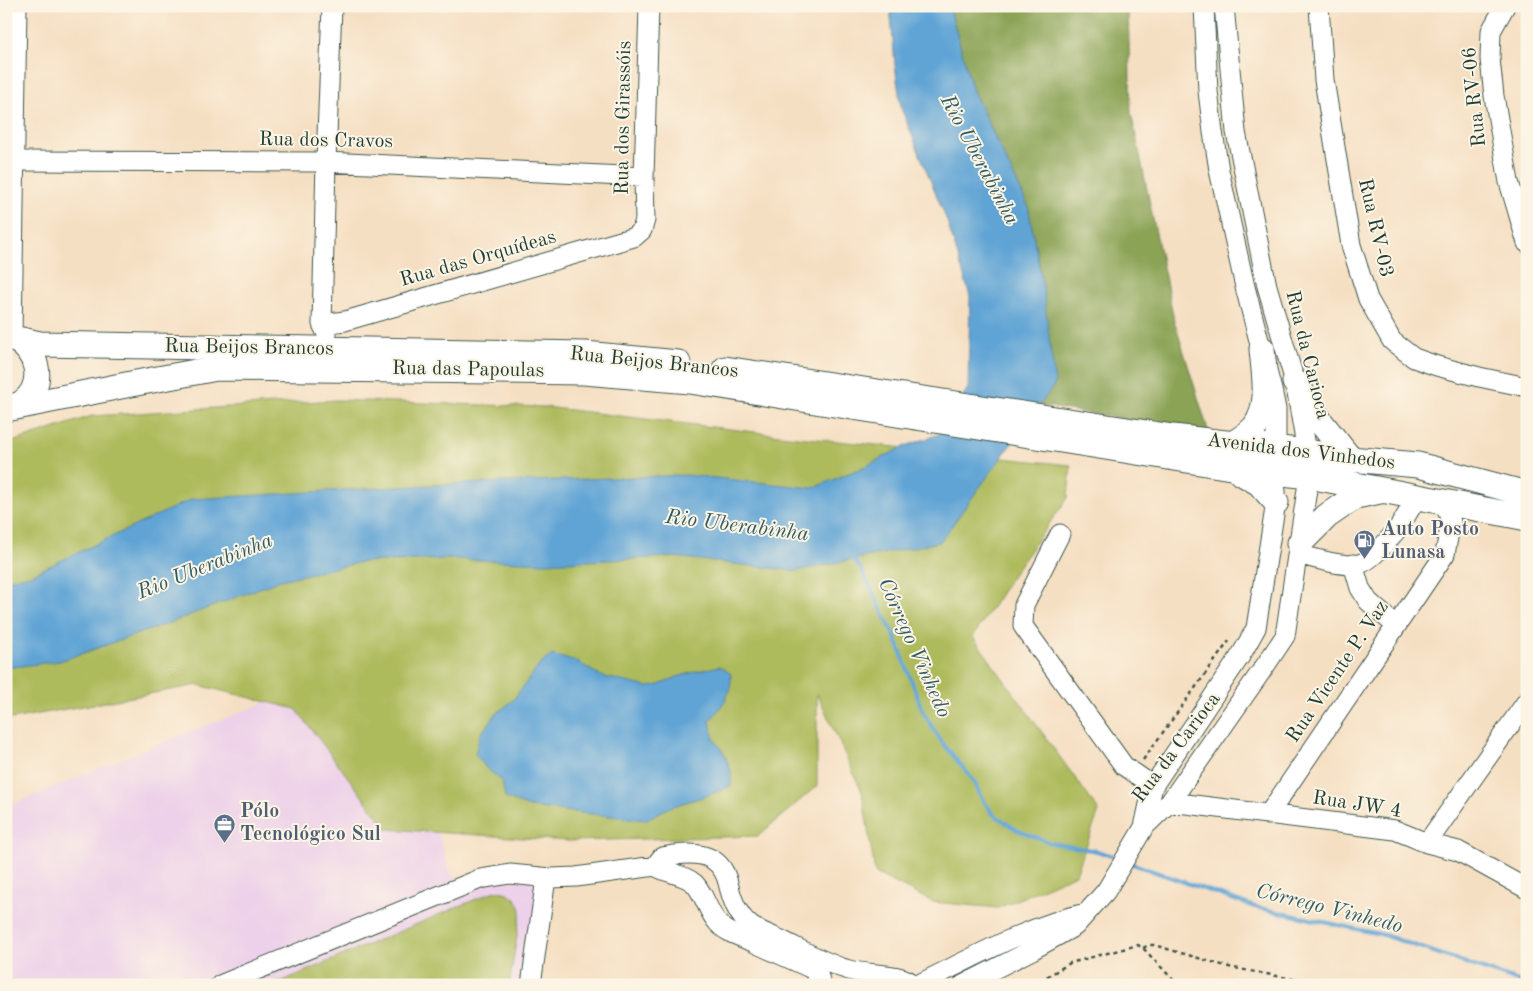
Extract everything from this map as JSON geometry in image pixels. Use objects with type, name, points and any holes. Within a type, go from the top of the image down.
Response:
[{"type":"main road","points":[[7,409],[22,402],[32,392],[37,378],[36,364],[30,351],[19,341],[9,337],[10,161],[14,6]]},
{"type":"main road","name":"Rua Beijos Brancos","points":[[9,337],[40,344],[585,354],[691,364],[932,410]]},
{"type":"main road","points":[[1262,349],[1265,400],[1254,429],[1232,456],[1259,482],[1276,502]]},
{"type":"main road","name":"Rua das Papoulas","points":[[7,409],[217,368],[584,372],[690,382],[932,410]]},
{"type":"main road","points":[[1295,382],[1318,420],[1350,459]]},
{"type":"main road","name":"Avenida dos Vinhedos","points":[[932,410],[1081,436],[1232,456],[1275,473],[1309,476],[1527,518]]},
{"type":"main road","name":"Avenida dos Vinhedos","points":[[1232,456],[1276,448],[1350,459],[1418,465],[1527,494]]},
{"type":"main road","points":[[1299,549],[1327,516],[1356,496],[1382,491]]},
{"type":"street","points":[[332,6],[322,324],[334,349]]},
{"type":"street","name":"Rua dos Girassóis","points":[[642,230],[645,220],[644,177],[649,6]]},
{"type":"street","name":"Rua da Carioca","points":[[1142,830],[1150,785],[1215,694],[1241,655],[1256,628],[1276,502],[1276,409],[1245,287],[1219,170],[1208,91],[1204,6]]},
{"type":"street","name":"Rua da Carioca","points":[[1142,830],[1170,802],[1285,636],[1309,476],[1307,452],[1295,382],[1267,286],[1236,132],[1224,6]]},
{"type":"street","name":"Rua RV-03","points":[[1320,6],[1324,80],[1348,226],[1368,299],[1392,341],[1414,358],[1479,377],[1527,386]]},
{"type":"street","name":"Rua RV-06","points":[[1505,6],[1491,31],[1490,59],[1494,96],[1509,182],[1526,237]]},
{"type":"street","name":"Rua dos Cravos","points":[[10,161],[326,162],[644,177]]},
{"type":"street","name":"Rua das Orquídeas","points":[[322,324],[345,321],[634,237],[642,230]]},
{"type":"street","points":[[1299,549],[1331,563],[1359,565],[1371,558],[1398,527],[1412,504],[1418,498]]},
{"type":"street","name":"Rua Vicente P. Vaz","points":[[1268,815],[1446,554],[1450,522],[1445,503]]},
{"type":"street","points":[[1060,534],[1024,605],[1024,626],[1124,766],[1150,785]]},
{"type":"street","points":[[1353,564],[1360,588],[1368,602],[1396,626]]},
{"type":"street","points":[[1241,655],[1244,662],[1250,666],[1258,668],[1265,666]]},
{"type":"street","points":[[1215,694],[1222,692],[1229,694],[1235,698],[1238,705]]},
{"type":"street","points":[[1427,843],[1527,702]]},
{"type":"street","name":"Rua JW 4","points":[[1170,802],[1395,830],[1427,843],[1458,851],[1527,890]]},
{"type":"street","points":[[963,985],[1075,926],[1106,891],[1142,830]]},
{"type":"street","points":[[656,866],[662,857],[686,853],[694,853],[710,858],[717,863],[726,875],[732,900],[746,920],[812,969],[819,977],[821,985]]},
{"type":"street","points":[[220,985],[480,879],[510,874],[546,878],[576,877],[656,866],[664,872],[680,875],[693,883],[703,896],[711,914],[724,928],[739,937],[838,967],[909,980],[916,985],[1060,918],[1086,913]]},
{"type":"street","points":[[530,985],[546,878]]},
{"type":"path","points":[[1150,785],[1142,761],[1152,750],[1234,634]]},
{"type":"path","points":[[1143,948],[1149,945],[1154,946],[1229,967],[1324,985]]},
{"type":"path","points":[[1033,985],[1070,963],[1132,946],[1143,948],[1178,985]]},
{"type":"shaded area","name":"Pólo Tecnológico Sul","points":[[336,675],[432,813],[450,872],[461,886],[538,877],[531,985],[6,985],[6,807],[161,743]]},
{"type":"green space","points":[[949,6],[1128,6],[1131,112],[1174,320],[1209,433],[1039,405],[1043,287],[1028,206],[973,91]]},
{"type":"green space","points":[[336,400],[545,407],[788,436],[1071,465],[1068,498],[1020,564],[973,637],[1099,811],[1076,874],[998,908],[933,902],[875,873],[862,792],[817,693],[817,786],[758,836],[569,841],[387,829],[296,709],[198,685],[6,720],[6,444],[92,416]]},
{"type":"green space","points":[[495,891],[511,895],[517,901],[521,910],[510,981],[501,985],[273,985]]},
{"type":"water","name":"Rio Uberabinha","points":[[890,6],[949,6],[973,91],[1028,206],[1043,287],[1055,384],[940,542],[796,571],[673,557],[545,563],[451,559],[362,562],[281,580],[167,624],[60,661],[6,668],[6,580],[30,575],[192,499],[431,485],[687,475],[813,488],[866,466],[903,447],[939,434],[968,388],[970,296],[947,221],[901,108]]},
{"type":"water","points":[[552,655],[578,662],[601,676],[648,687],[720,666],[731,674],[728,694],[710,721],[714,739],[724,753],[731,771],[731,786],[670,807],[645,820],[529,807],[505,798],[502,781],[486,768],[475,754],[480,735],[496,714],[513,700],[540,664]]},
{"type":"waterway","name":"Córrego Vinhedo","points":[[850,555],[861,569],[896,639],[923,712],[941,741],[974,781],[981,797],[993,814],[1017,830],[1051,843],[1097,851],[1112,856]]},
{"type":"waterway","name":"Córrego Vinhedo","points":[[1130,863],[1255,907],[1384,935],[1527,984]]},
{"type":"place","name":"Auto Posto Lunasa","points":[[1365,560]]},
{"type":"place","name":"Pólo Tecnológico Sul","points":[[224,843]]}]
